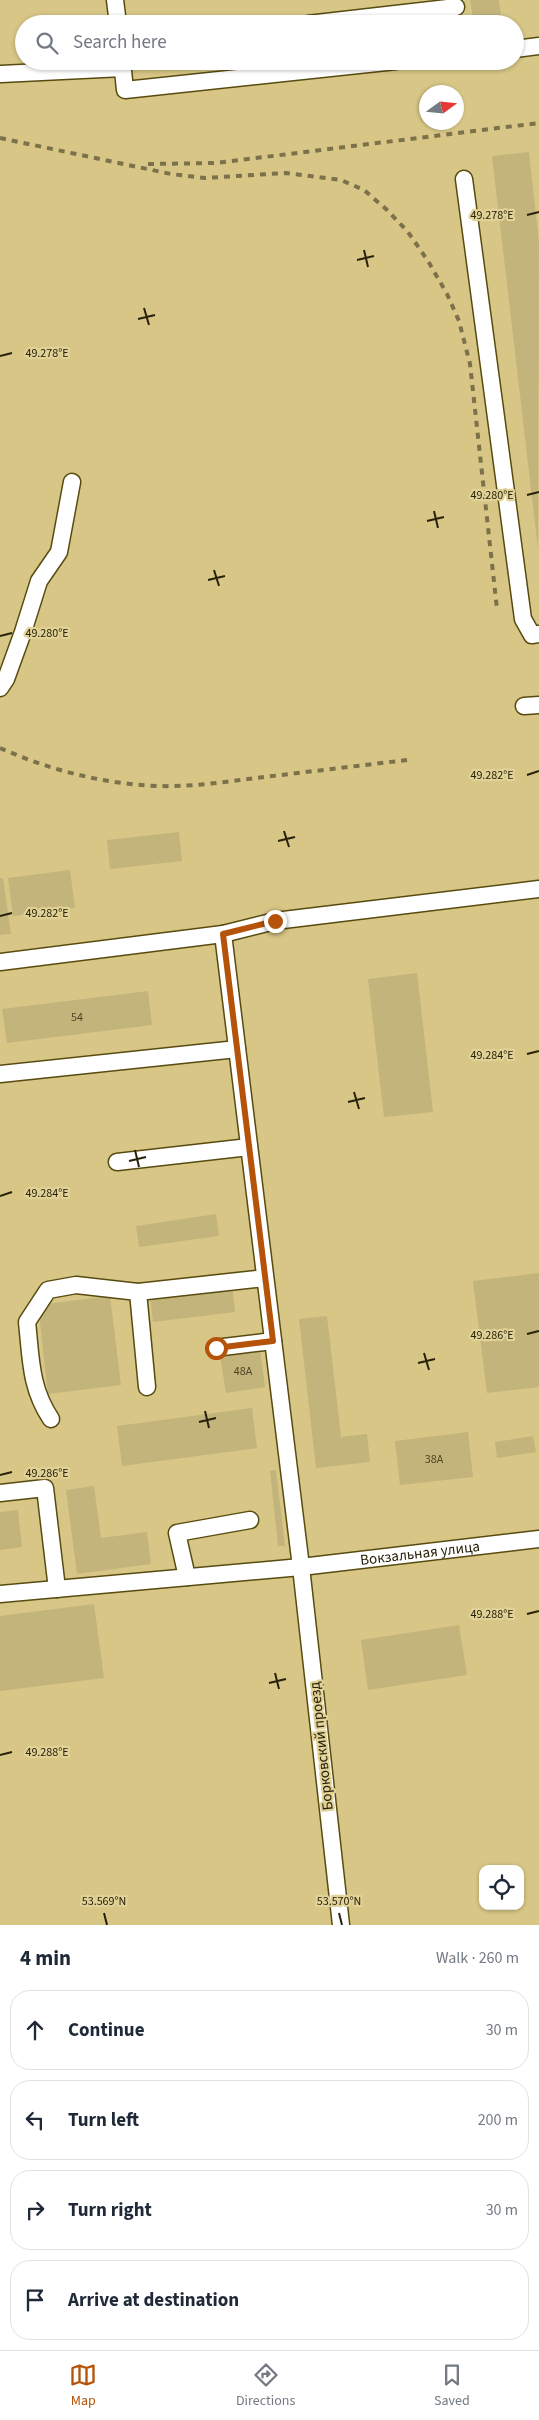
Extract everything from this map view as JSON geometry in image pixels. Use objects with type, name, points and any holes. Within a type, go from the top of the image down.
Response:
[{"type":"street","points":[[115,0],[117,15]]},
{"type":"street","points":[[386,15],[456,7]]},
{"type":"street","points":[[524,48],[539,46]]},
{"type":"street","points":[[1,74],[55,70]]},
{"type":"street","points":[[123,70],[125,90],[312,70]]},
{"type":"street","points":[[464,179],[523,619],[532,635],[539,634]]},
{"type":"street","points":[[0,688],[6,679],[39,581],[58,552],[72,482]]},
{"type":"street","points":[[0,962],[223,934],[275,921],[539,889]]},
{"type":"street","name":"Борковский проезд","points":[[223,934],[301,1567],[341,1925]]},
{"type":"street","points":[[0,1074],[237,1049]]},
{"type":"street","points":[[117,1162],[249,1147]]},
{"type":"street","points":[[52,1419],[40,1402],[32,1372],[27,1322],[48,1290],[76,1285],[138,1292],[266,1278]]},
{"type":"street","points":[[138,1292],[147,1387]]},
{"type":"street","points":[[216,1348],[273,1341]]},
{"type":"street","points":[[0,1493],[45,1488],[57,1589]]},
{"type":"street","points":[[187,1577],[177,1533],[250,1520]]},
{"type":"street","name":"Вокзальная улица","points":[[0,1594],[301,1567],[539,1539]]},
{"type":"shaded area","points":[[0,0],[539,0],[539,1925],[0,1925]]},
{"type":"building","points":[[470,0],[499,0],[501,15],[472,15]]},
{"type":"building","points":[[529,152],[539,242],[538,549],[492,156]]},
{"type":"building","points":[[179,832],[182,861],[110,869],[107,840]]},
{"type":"building","points":[[70,870],[75,908],[13,916],[8,878]]},
{"type":"building","points":[[0,878],[3,878],[11,934],[0,935]]},
{"type":"building","points":[[417,973],[433,1112],[384,1117],[368,979]]},
{"type":"building","points":[[148,991],[152,1025],[7,1043],[2,1009]]},
{"type":"building","points":[[216,1214],[219,1236],[139,1247],[136,1226]]},
{"type":"building","points":[[539,1273],[539,1387],[487,1393],[473,1281]]},
{"type":"building","points":[[232,1285],[235,1312],[153,1322],[150,1295]]},
{"type":"building","points":[[110,1296],[121,1385],[48,1394],[38,1305]]},
{"type":"building","points":[[327,1316],[341,1437],[367,1434],[370,1462],[316,1468],[299,1319]]},
{"type":"building","points":[[260,1349],[265,1387],[226,1393],[220,1355]]},
{"type":"building","points":[[252,1408],[257,1448],[122,1466],[117,1426]]},
{"type":"building","points":[[468,1432],[473,1477],[400,1485],[395,1441]]},
{"type":"building","points":[[533,1436],[536,1452],[497,1458],[495,1442]]},
{"type":"building","points":[[276,1470],[285,1546],[278,1546],[270,1471]]},
{"type":"building","points":[[94,1486],[101,1538],[147,1532],[151,1564],[77,1574],[66,1490]]},
{"type":"building","points":[[18,1510],[22,1547],[0,1550],[0,1512]]},
{"type":"building","points":[[94,1604],[104,1678],[0,1691],[0,1616]]},
{"type":"building","points":[[459,1625],[467,1675],[368,1690],[361,1640]]},
{"type":"railway","points":[[148,164],[216,163],[539,123]]},
{"type":"railway","points":[[0,138],[171,174],[205,178],[286,173],[341,180],[364,190],[386,209],[408,232],[428,261],[447,294],[459,321],[470,364],[497,609]]},
{"type":"railway","points":[[0,748],[38,763],[97,779],[158,786],[207,784],[407,760]]},
{"type":"route","points":[[216,1348],[273,1341],[223,934],[275,921]]}]
